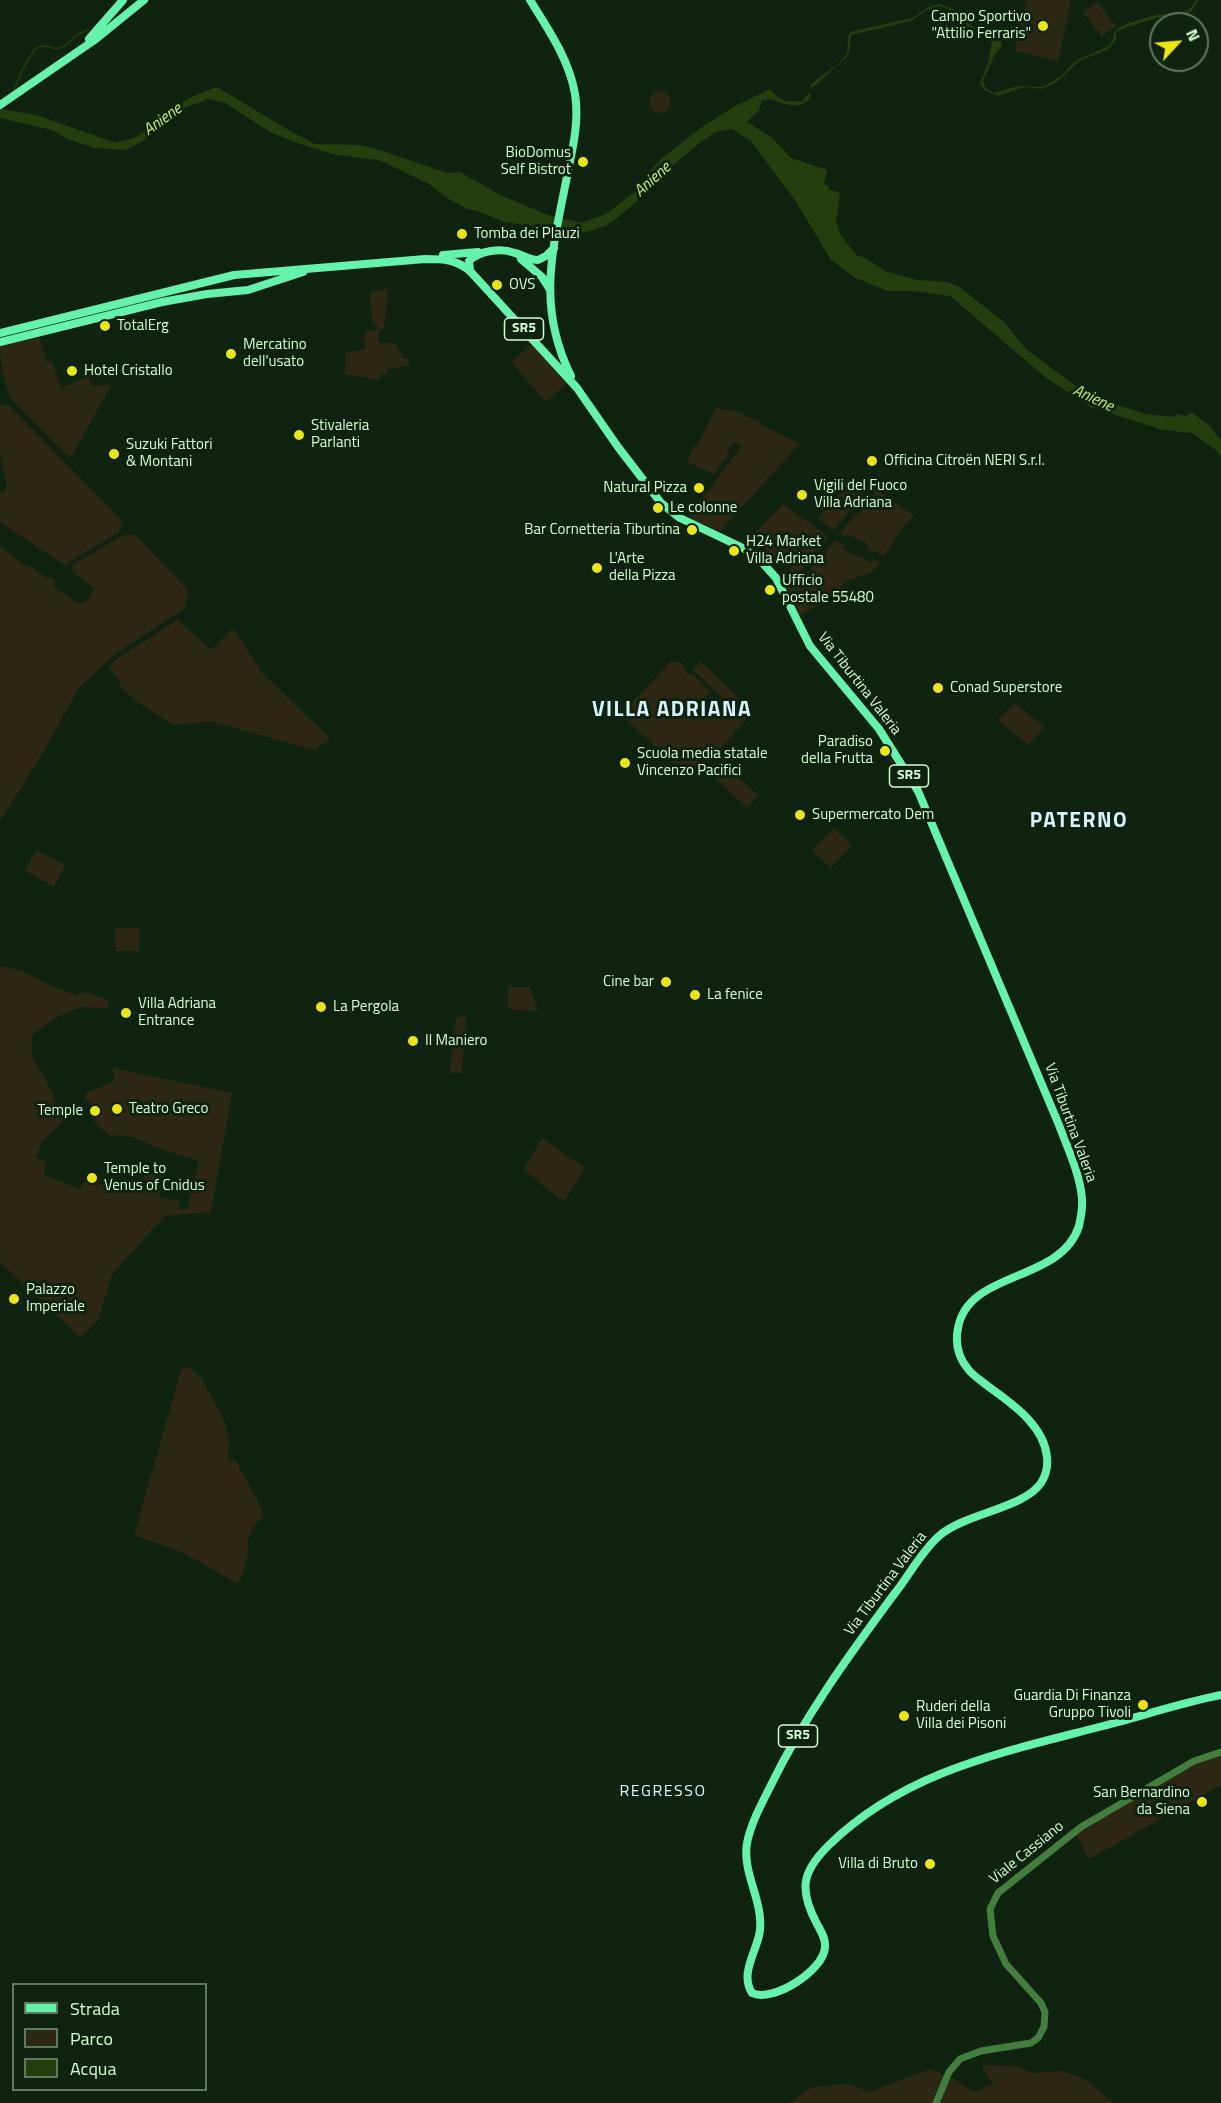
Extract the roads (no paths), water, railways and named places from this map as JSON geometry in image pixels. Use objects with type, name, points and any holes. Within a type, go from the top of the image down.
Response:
[{"type":"main road","points":[[66,58],[93,35],[123,0]]},
{"type":"main road","points":[[0,105],[96,39],[144,0]]},
{"type":"main road","name":"Via Tiburtina Valeria","points":[[530,0],[566,64],[575,96],[574,143],[549,291],[558,360]]},
{"type":"main road","points":[[0,333],[224,277],[485,252],[511,252],[538,260],[549,254],[555,245]]},
{"type":"main road","points":[[470,271],[468,264],[470,260],[485,252]]},
{"type":"main road","points":[[511,252],[542,276],[549,291]]},
{"type":"main road","points":[[425,259],[449,259],[470,271]]},
{"type":"main road","points":[[0,342],[162,302],[246,290],[312,268]]},
{"type":"main road","name":"Via Tiburtina Valeria","points":[[470,271],[558,360],[618,447],[661,503],[680,518],[743,548],[770,570],[778,580],[810,646],[853,696],[897,756],[918,793],[1043,1085],[1079,1179],[1083,1200],[1076,1233],[1063,1252],[1051,1261],[984,1292],[964,1310],[957,1331],[958,1349],[968,1369],[1022,1414],[1041,1437],[1047,1454],[1045,1476],[1038,1487],[1025,1497],[968,1519],[947,1530],[926,1549],[842,1664],[779,1767],[756,1815],[747,1846],[748,1869],[760,1920],[759,1939],[747,1974],[749,1989],[758,1995],[775,1992],[800,1980],[817,1966],[824,1956],[825,1944],[805,1895],[805,1882],[809,1869],[834,1840],[880,1804],[972,1761],[1028,1744],[1221,1695]]},
{"type":"main road","points":[[262,273],[268,278],[266,285]]},
{"type":"main road","points":[[224,277],[222,285],[227,292]]},
{"type":"street","name":"Viale Cassiano","points":[[936,2103],[949,2072],[962,2058],[977,2052],[1035,2041],[1040,2037],[1044,2025],[1044,2010],[1037,1997],[1007,1966],[1000,1955],[990,1921],[991,1907],[995,1897],[1081,1827],[1195,1760],[1221,1752]]},
{"type":"water","points":[[1196,0],[1199,0],[1191,11],[1186,12]]},
{"type":"water","points":[[939,4],[953,9],[978,31],[1001,40],[1002,46],[995,54],[983,81],[986,89],[994,93],[1018,86],[1047,85],[1060,77],[1077,60],[1109,46],[1115,31],[1132,22],[1149,17],[1149,21],[1116,32],[1116,39],[1109,49],[1079,61],[1057,82],[1042,89],[1024,87],[998,96],[984,90],[980,83],[988,63],[992,42],[971,31],[955,12],[940,6],[925,11],[911,21],[851,35],[846,58],[812,88],[810,86],[845,56],[850,32],[912,18],[929,7]]},
{"type":"water","name":"Aniene","points":[[217,87],[315,144],[360,145],[447,173],[460,172],[502,196],[548,215],[581,223],[606,214],[636,191],[662,158],[705,125],[735,106],[770,89],[780,99],[787,101],[802,101],[809,93],[811,95],[808,100],[798,105],[771,99],[762,101],[759,110],[747,122],[772,138],[791,158],[827,170],[824,184],[829,186],[828,189],[840,193],[836,223],[841,235],[856,255],[866,258],[885,271],[917,280],[947,282],[958,286],[1003,321],[1026,349],[1081,390],[1110,403],[1146,414],[1173,417],[1177,414],[1185,416],[1192,413],[1209,425],[1221,441],[1221,457],[1216,450],[1192,433],[1163,430],[1090,407],[1044,376],[950,296],[912,291],[888,291],[856,278],[831,260],[795,200],[751,141],[732,129],[715,132],[669,169],[642,197],[617,218],[605,226],[583,233],[504,222],[467,209],[429,184],[378,160],[337,155],[300,144],[270,132],[226,103],[209,99],[186,107],[148,138],[126,150],[94,148],[68,139],[52,130],[0,118],[0,109],[36,115],[116,143],[134,138],[175,107],[193,96]]},
{"type":"waterway","points":[[14,90],[25,65],[37,48],[41,46],[60,48],[88,30]]},
{"type":"place","name":"Campo Sportivo \"Attilio Ferraris\"","points":[[1043,26]]},
{"type":"place","name":"BioDomus Self Bistrot","points":[[583,162]]},
{"type":"place","name":"Tomba dei Plauzi","points":[[462,234]]},
{"type":"place","name":"OVS","points":[[497,285]]},
{"type":"place","name":"TotalErg","points":[[105,326]]},
{"type":"place","name":"Mercatino dell'usato","points":[[231,354]]},
{"type":"place","name":"Hotel Cristallo","points":[[72,371]]},
{"type":"place","name":"Stivaleria Parlanti","points":[[299,435]]},
{"type":"place","name":"Suzuki Fattori & Montani","points":[[114,454]]},
{"type":"place","name":"Officina Citroën NERI S.r.l.","points":[[872,461]]},
{"type":"place","name":"Natural Pizza","points":[[699,488]]},
{"type":"place","name":"Vigili del Fuoco Villa Adriana","points":[[802,495]]},
{"type":"place","name":"Le colonne","points":[[658,508]]},
{"type":"place","name":"Bar Cornetteria Tiburtina","points":[[692,530]]},
{"type":"place","name":"H24 Market Villa Adriana","points":[[734,551]]},
{"type":"place","name":"L'Arte della Pizza","points":[[597,568]]},
{"type":"place","name":"Ufficio postale 55480","points":[[770,590]]},
{"type":"place","name":"Conad Superstore","points":[[938,688]]},
{"type":"place","name":"Paradiso della Frutta","points":[[885,751]]},
{"type":"place","name":"Scuola media statale Vincenzo Pacifici","points":[[625,763]]},
{"type":"place","name":"Supermercato Dem","points":[[800,815]]},
{"type":"place","name":"Cine bar","points":[[666,982]]},
{"type":"place","name":"La fenice","points":[[695,995]]},
{"type":"place","name":"La Pergola","points":[[321,1007]]},
{"type":"place","name":"Villa Adriana Entrance","points":[[126,1013]]},
{"type":"place","name":"Il Maniero","points":[[413,1041]]},
{"type":"place","name":"Teatro Greco","points":[[117,1109]]},
{"type":"place","name":"Temple","points":[[95,1111]]},
{"type":"place","name":"Temple to Venus of Cnidus","points":[[92,1178]]},
{"type":"place","name":"Palazzo Imperiale","points":[[14,1299]]},
{"type":"place","name":"Guardia Di Finanza Gruppo Tivoli","points":[[1143,1705]]},
{"type":"place","name":"Ruderi della Villa dei Pisoni","points":[[904,1716]]},
{"type":"place","name":"San Bernardino da Siena","points":[[1202,1802]]},
{"type":"place","name":"Villa di Bruto","points":[[930,1864]]},
{"type":"district","name":"VILLA ADRIANA","points":[[672,711]]},
{"type":"district","name":"PATERNO","points":[[1079,822]]},
{"type":"district","name":"REGRESSO","points":[[663,1792]]}]
